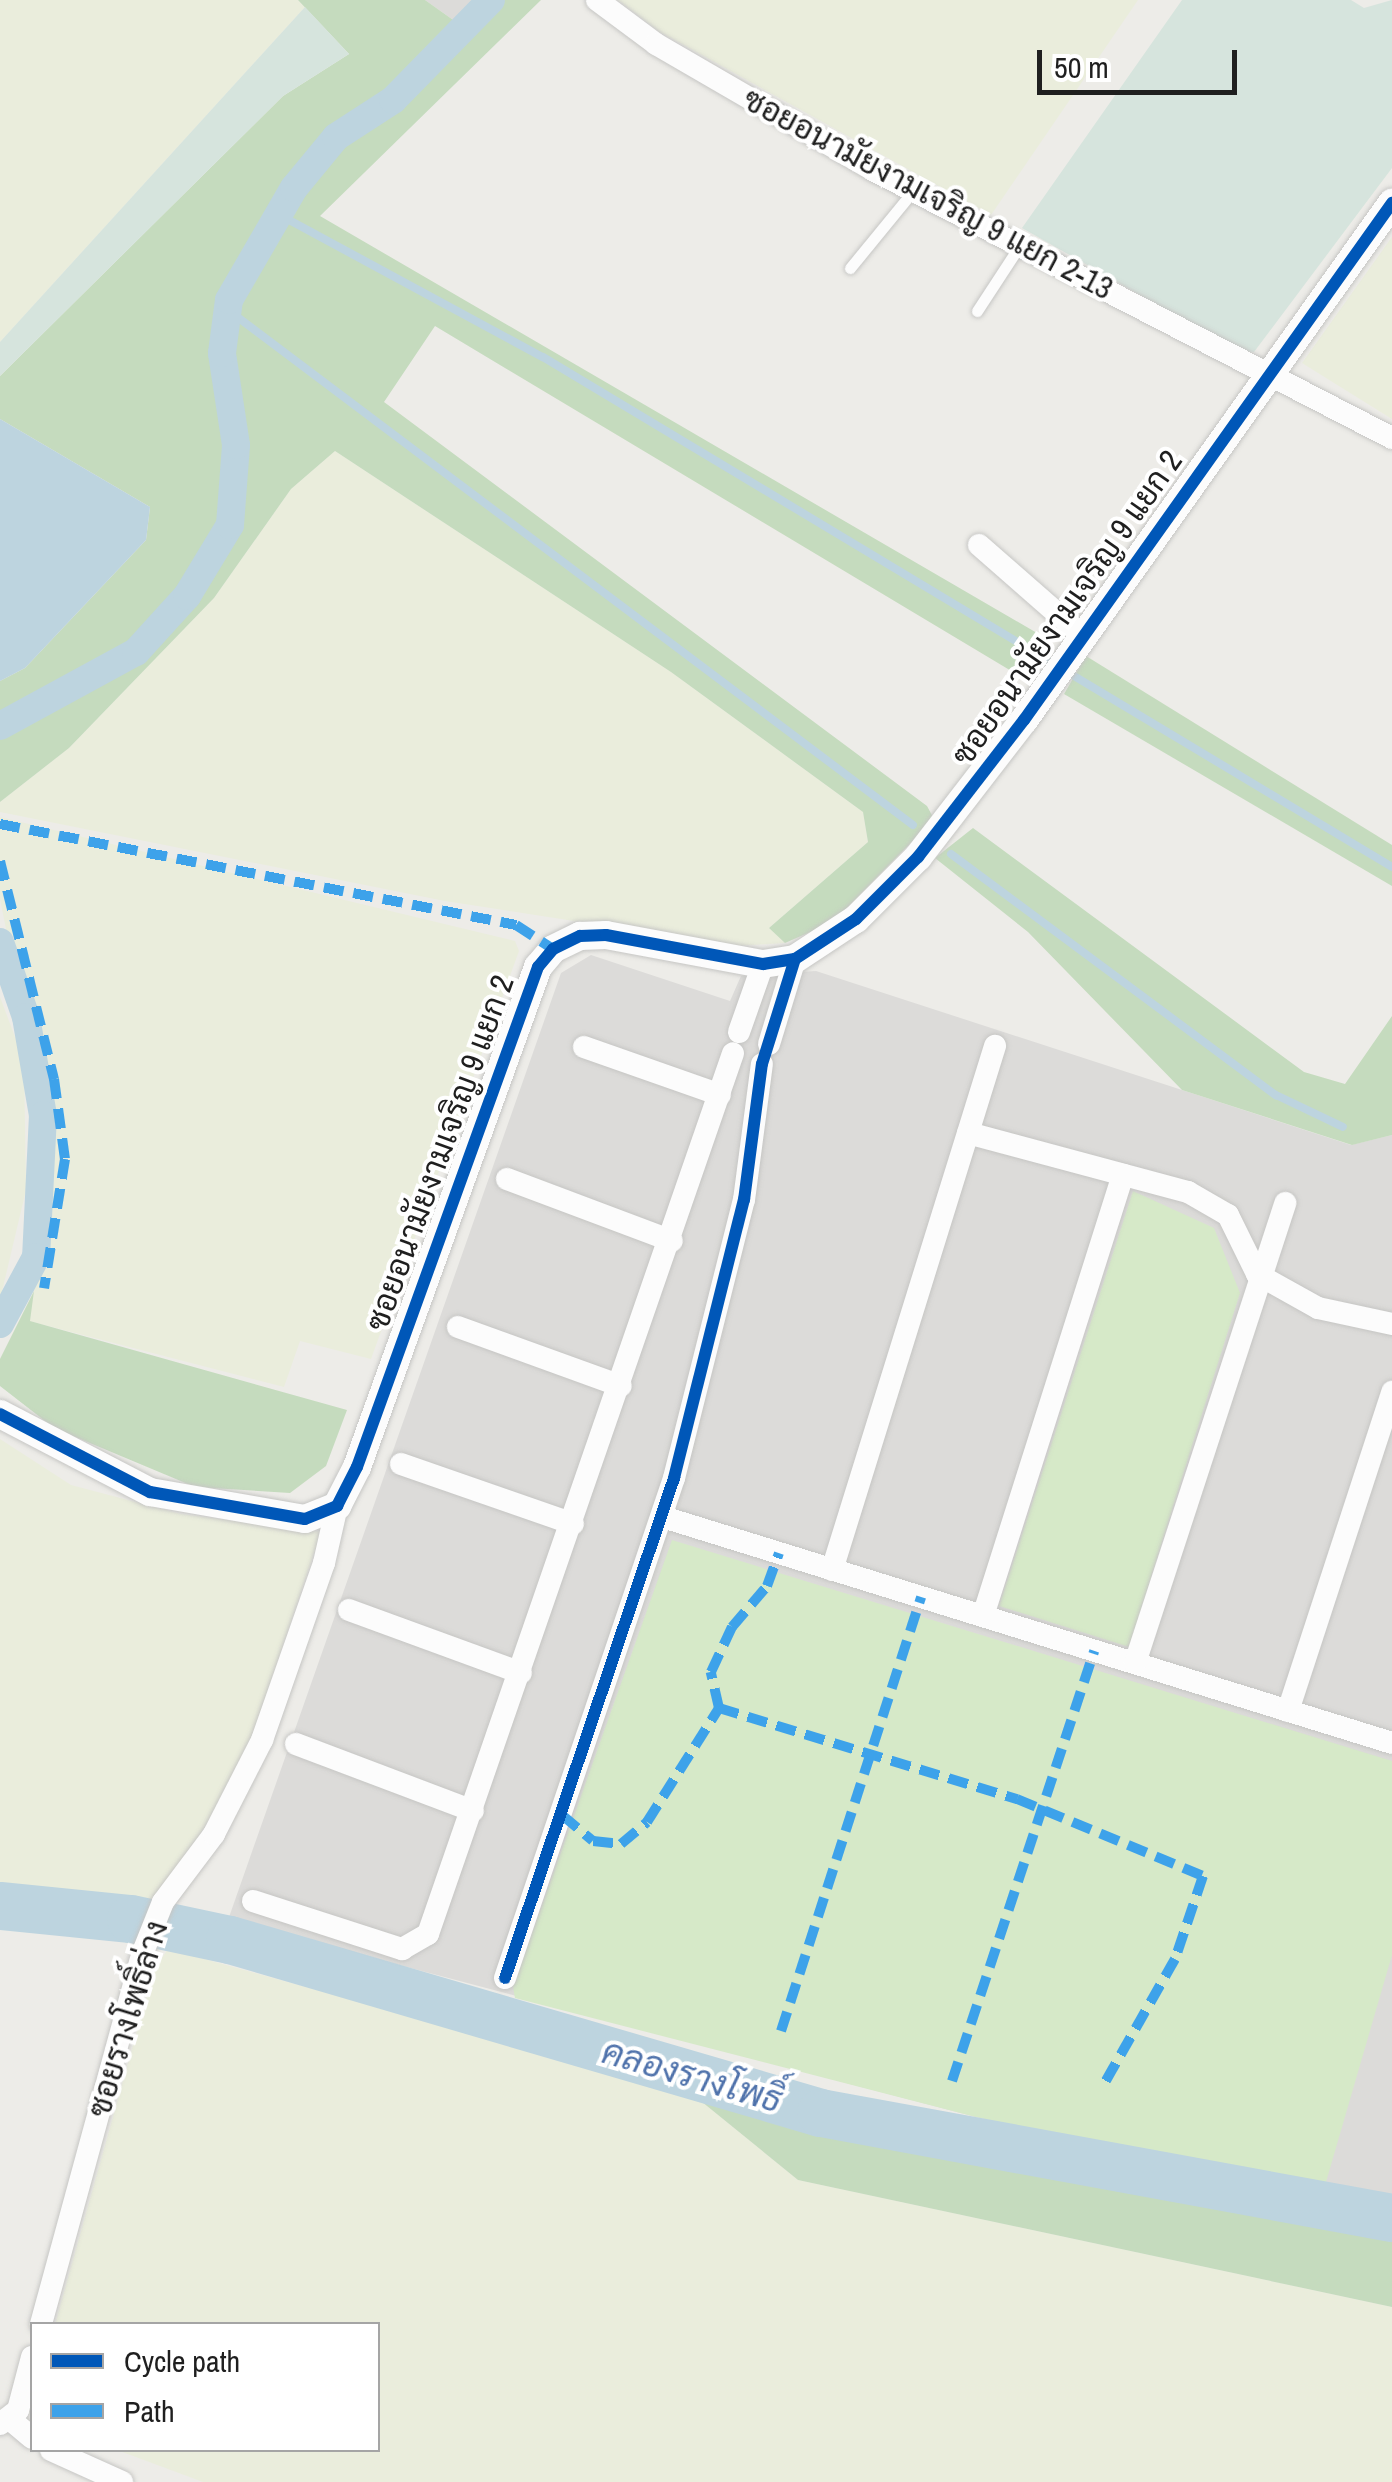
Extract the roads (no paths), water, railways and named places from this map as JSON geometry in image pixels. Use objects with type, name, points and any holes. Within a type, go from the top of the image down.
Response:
[{"type":"street","name":"ซอยอนามัยงามเจริญ 9 แยก 2-13","points":[[597,0],[656,44],[913,191],[1392,438]]},
{"type":"street","name":"ซอยอนามัยงามเจริญ 9 แยก 2","points":[[336,1506],[357,1467],[538,967],[553,950],[580,936],[606,934],[763,964],[795,959],[856,918],[918,857],[1048,685],[1392,203]]},
{"type":"street","points":[[979,546],[1083,636]]},
{"type":"street","points":[[505,1978],[663,1517],[744,1200],[764,1064],[795,959]]},
{"type":"street","points":[[253,1901],[402,1949],[416,1946],[428,1934],[672,1241],[763,964]]},
{"type":"street","points":[[832,1570],[995,1046]]},
{"type":"street","points":[[584,1047],[720,1095]]},
{"type":"street","points":[[733,1052],[764,1064]]},
{"type":"street","points":[[968,1132],[1188,1192],[1228,1215],[1257,1274],[1318,1308],[1392,1324]]},
{"type":"street","points":[[983,1616],[1122,1175]]},
{"type":"street","points":[[508,1179],[672,1241]]},
{"type":"street","points":[[1135,1664],[1257,1274],[1285,1203]]},
{"type":"street","points":[[458,1328],[621,1386]]},
{"type":"street","points":[[1288,1710],[1392,1392]]},
{"type":"street","points":[[0,1414],[150,1492],[304,1519],[336,1506]]},
{"type":"street","points":[[401,1464],[573,1524]]},
{"type":"street","name":"ซอยรางโพธิ์ล่าง","points":[[43,2322],[142,1952],[163,1902],[214,1834],[262,1740],[324,1563],[336,1506]]},
{"type":"street","points":[[663,1517],[1392,1743]]},
{"type":"street","points":[[349,1610],[521,1673]]},
{"type":"street","points":[[296,1744],[473,1811]]},
{"type":"street","points":[[30,2362],[6,2423],[30,2437]]},
{"type":"street","points":[[56,2452],[122,2482]]},
{"type":"lane","points":[[850,268],[913,191]]},
{"type":"lane","points":[[977,312],[1020,245]]},
{"type":"water","points":[[0,419],[150,507],[146,540],[25,668],[0,681]]},
{"type":"waterway","points":[[0,726],[136,652],[187,596],[230,525],[236,445],[222,353],[229,300],[294,188],[336,137],[393,100],[491,0]]},
{"type":"waterway","points":[[278,214],[543,357],[1392,867]]},
{"type":"waterway","points":[[228,310],[913,825]]},
{"type":"waterway","points":[[951,854],[1276,1095],[1343,1127]]},
{"type":"waterway","points":[[0,942],[26,1017],[43,1115],[36,1257],[0,1324]]},
{"type":"waterway","name":"คลองรางโพธิ์","points":[[0,1906],[131,1919],[230,1940],[821,2113],[1392,2218]]}]
